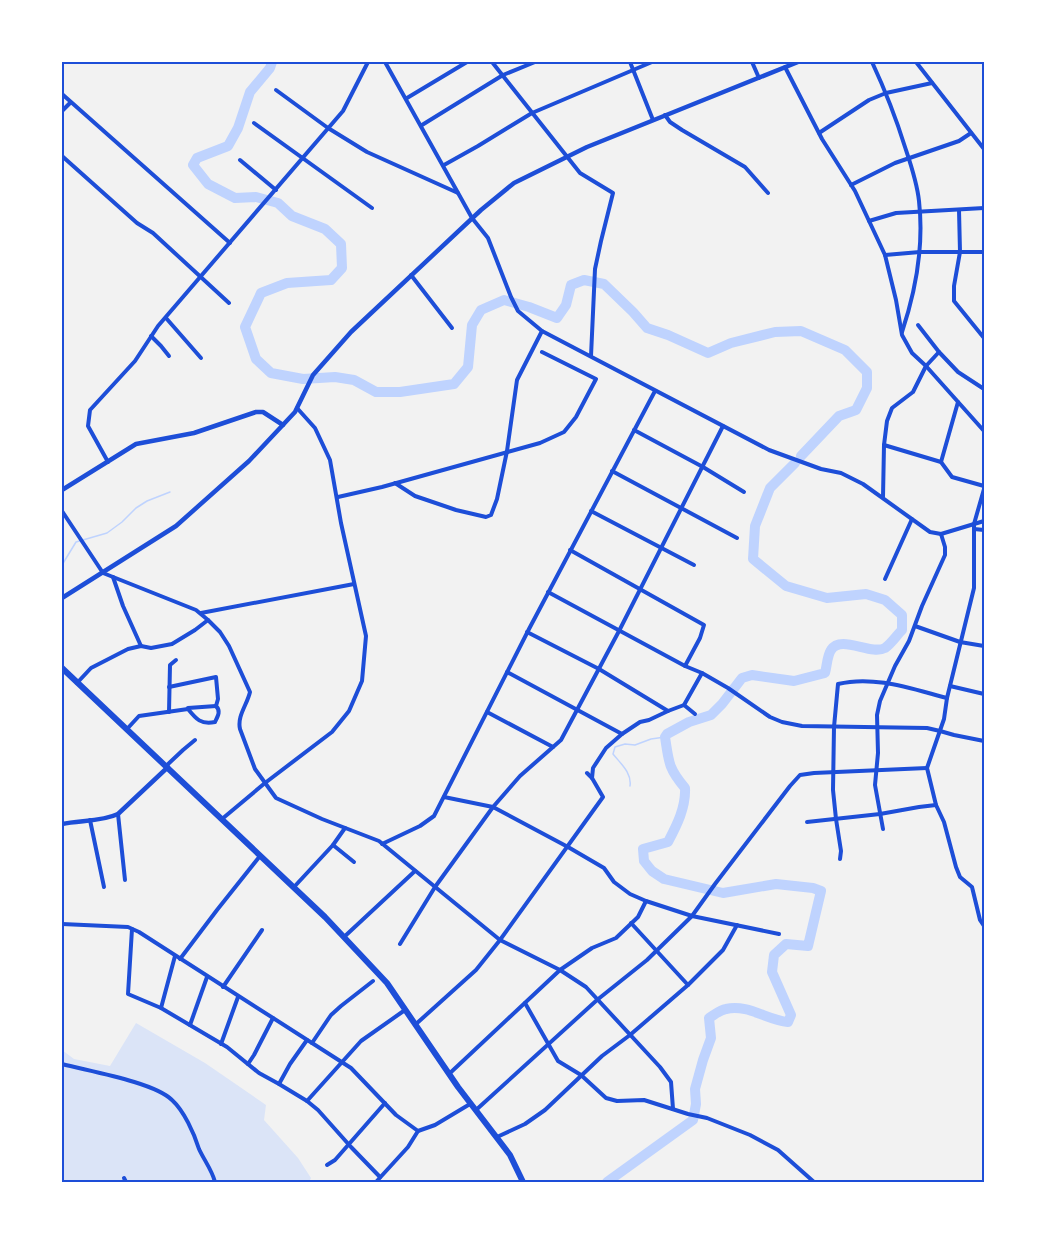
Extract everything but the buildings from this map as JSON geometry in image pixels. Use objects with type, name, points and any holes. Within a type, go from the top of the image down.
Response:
[{"type":"highway","points":[[62,668],[76,684],[127,729],[294,887],[387,983],[449,1074],[510,1155],[523,1182]]},
{"type":"main road","points":[[62,598],[176,526],[249,461],[295,412],[313,375],[351,332],[472,218],[514,183],[586,147],[798,62]]},
{"type":"main road","points":[[62,490],[136,444],[194,433],[256,411],[263,412],[283,425]]},
{"type":"main road","points":[[62,824],[107,818],[118,814],[167,767]]},
{"type":"street","points":[[108,462],[88,426],[90,410],[135,361],[151,336],[200,277],[344,111],[368,62]]},
{"type":"street","points":[[385,62],[472,218],[488,238],[518,311],[542,331],[769,450],[821,469],[841,473],[863,484],[930,532],[941,534],[974,527],[984,521]]},
{"type":"street","points":[[407,98],[466,62]]},
{"type":"street","points":[[492,62],[580,173],[613,193],[595,269],[591,356]]},
{"type":"street","points":[[422,125],[503,75],[535,62]]},
{"type":"street","points":[[630,62],[653,120]]},
{"type":"street","points":[[444,165],[532,113],[651,62]]},
{"type":"street","points":[[752,62],[759,78]]},
{"type":"street","points":[[872,62],[886,93],[915,177],[920,212],[920,252],[912,303],[902,335]]},
{"type":"street","points":[[916,62],[984,149]]},
{"type":"street","points":[[785,67],[819,133],[869,220],[885,255],[902,335],[912,354],[926,366],[984,431]]},
{"type":"street","points":[[819,133],[869,100],[886,93],[932,83]]},
{"type":"street","points":[[276,90],[328,128],[367,152],[459,193]]},
{"type":"street","points":[[62,94],[230,243]]},
{"type":"street","points":[[62,111],[70,103]]},
{"type":"street","points":[[665,115],[670,122],[682,130],[745,167],[768,193]]},
{"type":"street","points":[[254,123],[372,208]]},
{"type":"street","points":[[850,185],[895,163],[959,141],[971,133]]},
{"type":"street","points":[[62,156],[137,223],[153,233],[229,303]]},
{"type":"street","points":[[240,160],[276,190]]},
{"type":"street","points":[[869,220],[896,213],[984,208]]},
{"type":"street","points":[[959,210],[960,252],[954,286],[954,301],[984,338]]},
{"type":"street","points":[[885,255],[920,252],[984,252]]},
{"type":"street","points":[[411,275],[452,328]]},
{"type":"street","points":[[166,318],[201,358]]},
{"type":"street","points":[[918,325],[958,372],[984,389]]},
{"type":"street","points":[[395,483],[415,496],[456,510],[486,517],[491,515],[497,499],[507,451],[517,380],[542,331]]},
{"type":"street","points":[[151,336],[169,356]]},
{"type":"street","points":[[337,497],[540,443],[564,432],[576,417],[596,379],[542,352]]},
{"type":"street","points":[[883,497],[884,445],[887,421],[892,408],[913,392],[926,366],[939,352]]},
{"type":"street","points":[[382,844],[420,826],[434,816],[527,632],[654,391]]},
{"type":"street","points":[[941,462],[958,401]]},
{"type":"street","points":[[222,819],[332,732],[349,711],[362,681],[366,636],[341,523],[330,460],[315,428],[297,408]]},
{"type":"street","points":[[400,944],[435,887],[493,807],[520,776],[561,740],[723,426]]},
{"type":"street","points":[[634,430],[744,492]]},
{"type":"street","points":[[884,445],[941,462],[952,477],[984,488],[974,527],[974,588],[944,719],[927,768],[956,867],[960,877],[972,887],[980,920],[984,926]]},
{"type":"street","points":[[612,471],[737,538]]},
{"type":"street","points":[[62,511],[103,573],[196,610],[220,632],[229,645],[250,692],[238,724],[255,769],[276,798],[379,841],[500,940],[560,970],[586,987],[660,1066],[671,1082],[673,1109]]},
{"type":"street","points":[[591,511],[694,565]]},
{"type":"street","points":[[885,579],[912,519]]},
{"type":"street","points":[[974,527],[984,530]]},
{"type":"street","points":[[883,829],[875,785],[878,753],[877,714],[880,700],[909,641],[945,555],[941,534]]},
{"type":"street","points":[[570,550],[704,625],[700,638],[685,666]]},
{"type":"street","points":[[113,577],[141,646]]},
{"type":"street","points":[[201,614],[354,584]]},
{"type":"street","points":[[548,592],[702,673],[770,717],[782,722],[802,726],[927,728],[984,741]]},
{"type":"street","points":[[76,684],[91,668],[128,649],[172,644],[208,620]]},
{"type":"street","points":[[915,626],[960,642],[984,646]]},
{"type":"street","points":[[527,632],[598,669],[668,711]]},
{"type":"street","points":[[169,712],[170,665],[176,660]]},
{"type":"street","points":[[507,672],[622,734]]},
{"type":"street","points":[[592,778],[593,768],[606,748],[640,722],[684,705],[702,673]]},
{"type":"street","points":[[169,687],[216,676],[219,699],[216,706]]},
{"type":"street","points":[[840,858],[833,772],[838,684],[849,681],[888,682],[947,698]]},
{"type":"street","points":[[950,686],[984,694]]},
{"type":"street","points":[[684,705],[696,714]]},
{"type":"street","points":[[127,729],[139,716],[216,706]]},
{"type":"street","points":[[188,709],[199,721],[209,723],[215,722],[219,714],[216,706]]},
{"type":"street","points":[[487,712],[553,747]]},
{"type":"street","points":[[167,767],[195,740]]},
{"type":"street","points":[[476,1110],[597,1000],[647,960],[692,916],[800,775],[927,768]]},
{"type":"street","points":[[416,1025],[476,970],[603,797],[587,773]]},
{"type":"street","points":[[444,797],[493,807],[604,868],[614,882],[630,894],[646,901],[692,916],[779,934]]},
{"type":"street","points":[[807,822],[936,805]]},
{"type":"street","points":[[118,814],[125,880]]},
{"type":"street","points":[[90,819],[104,887]]},
{"type":"street","points":[[294,887],[333,845],[345,828]]},
{"type":"street","points":[[333,845],[354,862]]},
{"type":"street","points":[[180,959],[261,856]]},
{"type":"street","points":[[344,937],[415,871]]},
{"type":"street","points":[[449,1074],[560,970],[592,948],[616,938],[638,917],[646,901]]},
{"type":"street","points":[[631,923],[688,985]]},
{"type":"street","points":[[62,924],[132,929],[351,1068],[396,1115],[418,1131]]},
{"type":"street","points":[[496,1137],[525,1124],[545,1110],[602,1056],[688,985],[723,950],[737,925]]},
{"type":"street","points":[[132,929],[128,994],[161,1008],[190,1025],[221,1044],[259,1073],[307,1101],[380,1177]]},
{"type":"street","points":[[223,987],[262,930]]},
{"type":"street","points":[[161,1008],[175,956]]},
{"type":"street","points":[[190,1025],[207,976]]},
{"type":"street","points":[[312,1043],[336,1011],[373,981]]},
{"type":"street","points":[[221,1044],[238,997]]},
{"type":"street","points":[[525,1004],[558,1060],[581,1075],[606,1098],[617,1101],[644,1100],[707,1118],[750,1135],[778,1150],[814,1182]]},
{"type":"street","points":[[307,1101],[361,1041],[405,1010]]},
{"type":"street","points":[[248,1064],[273,1018]]},
{"type":"street","points":[[279,1084],[290,1064],[308,1040]]},
{"type":"street","points":[[62,1064],[152,1088],[172,1099],[194,1134],[215,1182]]},
{"type":"street","points":[[327,1165],[335,1160],[385,1103]]},
{"type":"street","points":[[376,1182],[408,1147],[418,1131],[435,1125],[471,1104]]},
{"type":"shaded area","points":[[136,1023],[205,1063],[266,1105],[264,1120],[298,1158],[311,1178],[309,1182],[62,1182],[62,1050],[74,1059],[110,1066]]},
{"type":"waterway","points":[[272,62],[270,68],[250,92],[238,128],[228,146],[197,158],[193,165],[208,184],[235,198],[256,197],[278,203],[292,216],[325,229],[341,244],[342,268],[331,280],[287,283],[261,293],[245,327],[256,359],[271,373],[303,379],[335,377],[354,380],[376,392],[400,392],[454,384],[468,367],[472,325],[481,310],[504,300],[557,318],[566,305],[571,285],[584,280],[604,284],[647,328],[708,353],[731,343],[775,332],[801,331],[845,350],[867,372],[867,388],[856,410],[839,416],[801,456]]},
{"type":"waterway","points":[[607,1182],[693,1120],[696,1104],[695,1089],[711,1038],[709,1018],[722,1010],[734,1008],[750,1010],[788,1022],[791,1015],[772,972],[774,955],[786,944],[808,946],[821,891],[776,884],[723,893],[664,879],[652,871],[644,861],[643,849],[668,842],[680,816],[685,795],[685,788],[670,764],[665,737],[689,722],[711,715],[742,678],[752,675],[794,681],[825,673],[830,652],[836,646],[849,644],[879,650],[885,648],[902,630],[902,615],[885,600],[866,594],[827,598],[786,586],[753,559],[755,526],[770,488],[795,463]]},
{"type":"waterway","points":[[62,565],[76,542],[107,533],[136,508],[170,492]]},
{"type":"waterway","points":[[630,786],[628,773],[613,754],[615,747],[625,744],[635,745],[665,737]]}]
